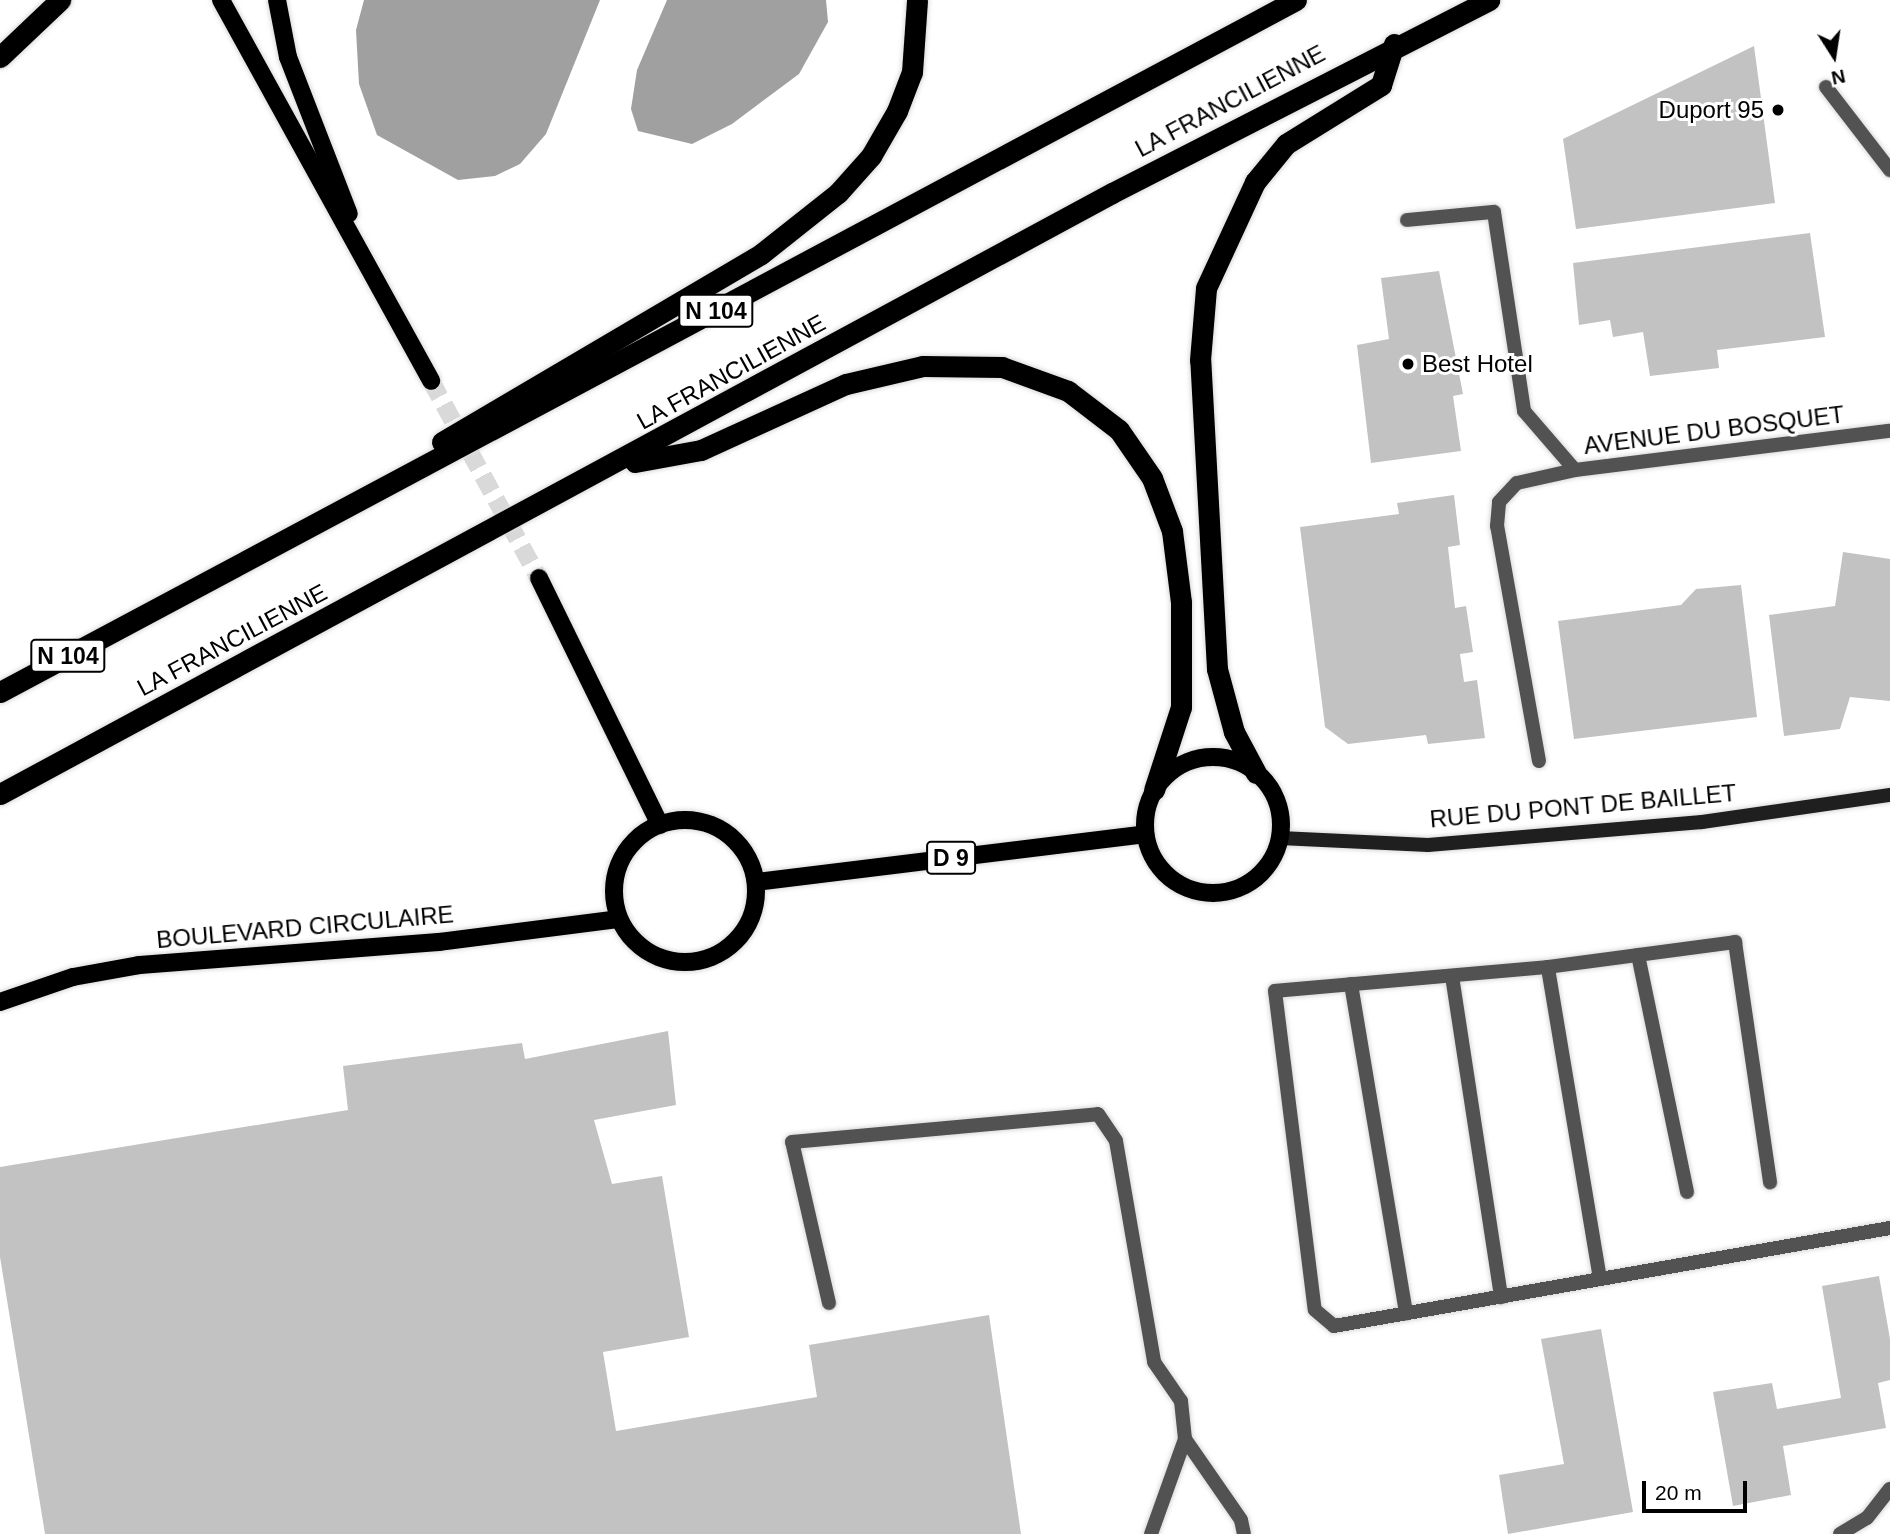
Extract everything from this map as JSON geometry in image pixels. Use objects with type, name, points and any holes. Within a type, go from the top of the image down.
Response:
[{"type":"highway","points":[[0,57],[60,0]]},
{"type":"highway","points":[[135,621],[761,254],[838,193],[871,156],[912,72],[917,0]]},
{"type":"highway","name":"N 104","points":[[0,692],[1296,0]]},
{"type":"highway","name":"LA FRANCILIENNE","points":[[0,794],[616,466],[1394,44],[1489,0]]},
{"type":"highway","points":[[1256,773],[1234,732],[1217,669],[1200,360],[1206,288],[1255,182],[1286,144],[1381,85],[1394,44]]},
{"type":"highway","points":[[616,466],[701,450],[846,384],[923,366],[1002,367],[1069,391],[1119,430],[1153,478],[1172,531],[1181,602],[1181,707],[1154,790]]},
{"type":"main road","points":[[221,0],[288,130],[372,269],[431,381]]},
{"type":"main road","points":[[277,0],[300,95],[372,269]]},
{"type":"main road","points":[[540,578],[660,825]]},
{"type":"main road","points":[[1224,756],[1256,773],[1279,804],[1280,838],[1268,867],[1251,883],[1206,893],[1165,874],[1144,834],[1154,790],[1171,771],[1200,757],[1224,756]]},
{"type":"main road","points":[[690,820],[714,825],[749,858],[756,882],[747,928],[713,957],[691,962],[658,957],[631,938],[619,919],[616,873],[626,850],[660,825],[690,820]]},
{"type":"main road","name":"D 9","points":[[756,882],[1144,834]]},
{"type":"main road","name":"BOULEVARD CIRCULAIRE","points":[[0,1002],[73,977],[139,965],[439,942],[619,919]]},
{"type":"street","points":[[1826,87],[1890,170]]},
{"type":"street","name":"AVENUE DU BOSQUET","points":[[1407,220],[1494,212],[1524,411],[1575,470],[1890,431]]},
{"type":"street","points":[[1538,761],[1497,526],[1499,502],[1517,482],[1575,470]]},
{"type":"street","name":"RUE DU PONT DE BAILLET","points":[[1280,838],[1428,845],[1702,822],[1890,795]]},
{"type":"street","points":[[1770,1182],[1735,942],[1548,967],[1275,991],[1315,1310],[1334,1326],[1890,1228]]},
{"type":"street","points":[[1638,955],[1687,1192]]},
{"type":"street","points":[[1548,967],[1600,1279]]},
{"type":"street","points":[[1452,976],[1501,1297]]},
{"type":"street","points":[[1351,984],[1406,1313]]},
{"type":"street","points":[[829,1303],[792,1142],[1098,1114],[1116,1141],[1154,1362],[1181,1401],[1185,1439],[1151,1534]]},
{"type":"street","points":[[1185,1439],[1241,1520],[1244,1534]]},
{"type":"street","points":[[1858,1534],[1890,1489]]},
{"type":"street","points":[[1840,1534],[1867,1518]]},
{"type":"shaded area","points":[[364,0],[600,0],[546,134],[520,164],[495,176],[458,180],[377,135],[359,84],[356,30]]},
{"type":"shaded area","points":[[667,0],[826,0],[828,22],[799,74],[732,124],[692,144],[638,131],[631,109],[637,70]]},
{"type":"building","points":[[1754,46],[1775,203],[1576,229],[1563,139]]},
{"type":"building","points":[[1810,233],[1825,337],[1717,350],[1719,368],[1650,376],[1643,332],[1613,337],[1610,320],[1579,325],[1573,263]]},
{"type":"building","points":[[1439,271],[1463,394],[1453,396],[1461,451],[1371,463],[1357,345],[1389,339],[1381,278]]},
{"type":"building","points":[[1454,495],[1460,545],[1448,547],[1455,608],[1466,606],[1473,652],[1460,654],[1464,682],[1477,680],[1485,738],[1428,744],[1426,735],[1348,744],[1325,727],[1300,527],[1399,514],[1397,503]]},
{"type":"building","points":[[1843,552],[1890,559],[1890,701],[1850,697],[1840,729],[1784,736],[1769,615],[1835,606]]},
{"type":"building","points":[[1741,585],[1757,717],[1574,739],[1558,621],[1681,605],[1696,589]]},
{"type":"building","points":[[668,1031],[676,1105],[594,1120],[612,1184],[662,1176],[689,1337],[603,1352],[616,1431],[817,1397],[809,1345],[989,1315],[1021,1534],[45,1534],[0,1257],[0,1167],[348,1110],[343,1066],[522,1043],[525,1059]]},
{"type":"building","points":[[1879,1276],[1890,1339],[1890,1380],[1878,1383],[1886,1428],[1783,1446],[1791,1495],[1733,1506],[1713,1392],[1772,1383],[1777,1409],[1841,1398],[1822,1286]]},
{"type":"building","points":[[1601,1329],[1633,1512],[1508,1534],[1499,1475],[1564,1464],[1541,1339]]},
{"type":"tunnel","points":[[431,381],[539,578]]},
{"type":"place","name":"Duport 95","points":[[1778,110]]},
{"type":"place","name":"Best Hotel","points":[[1408,364]]}]
